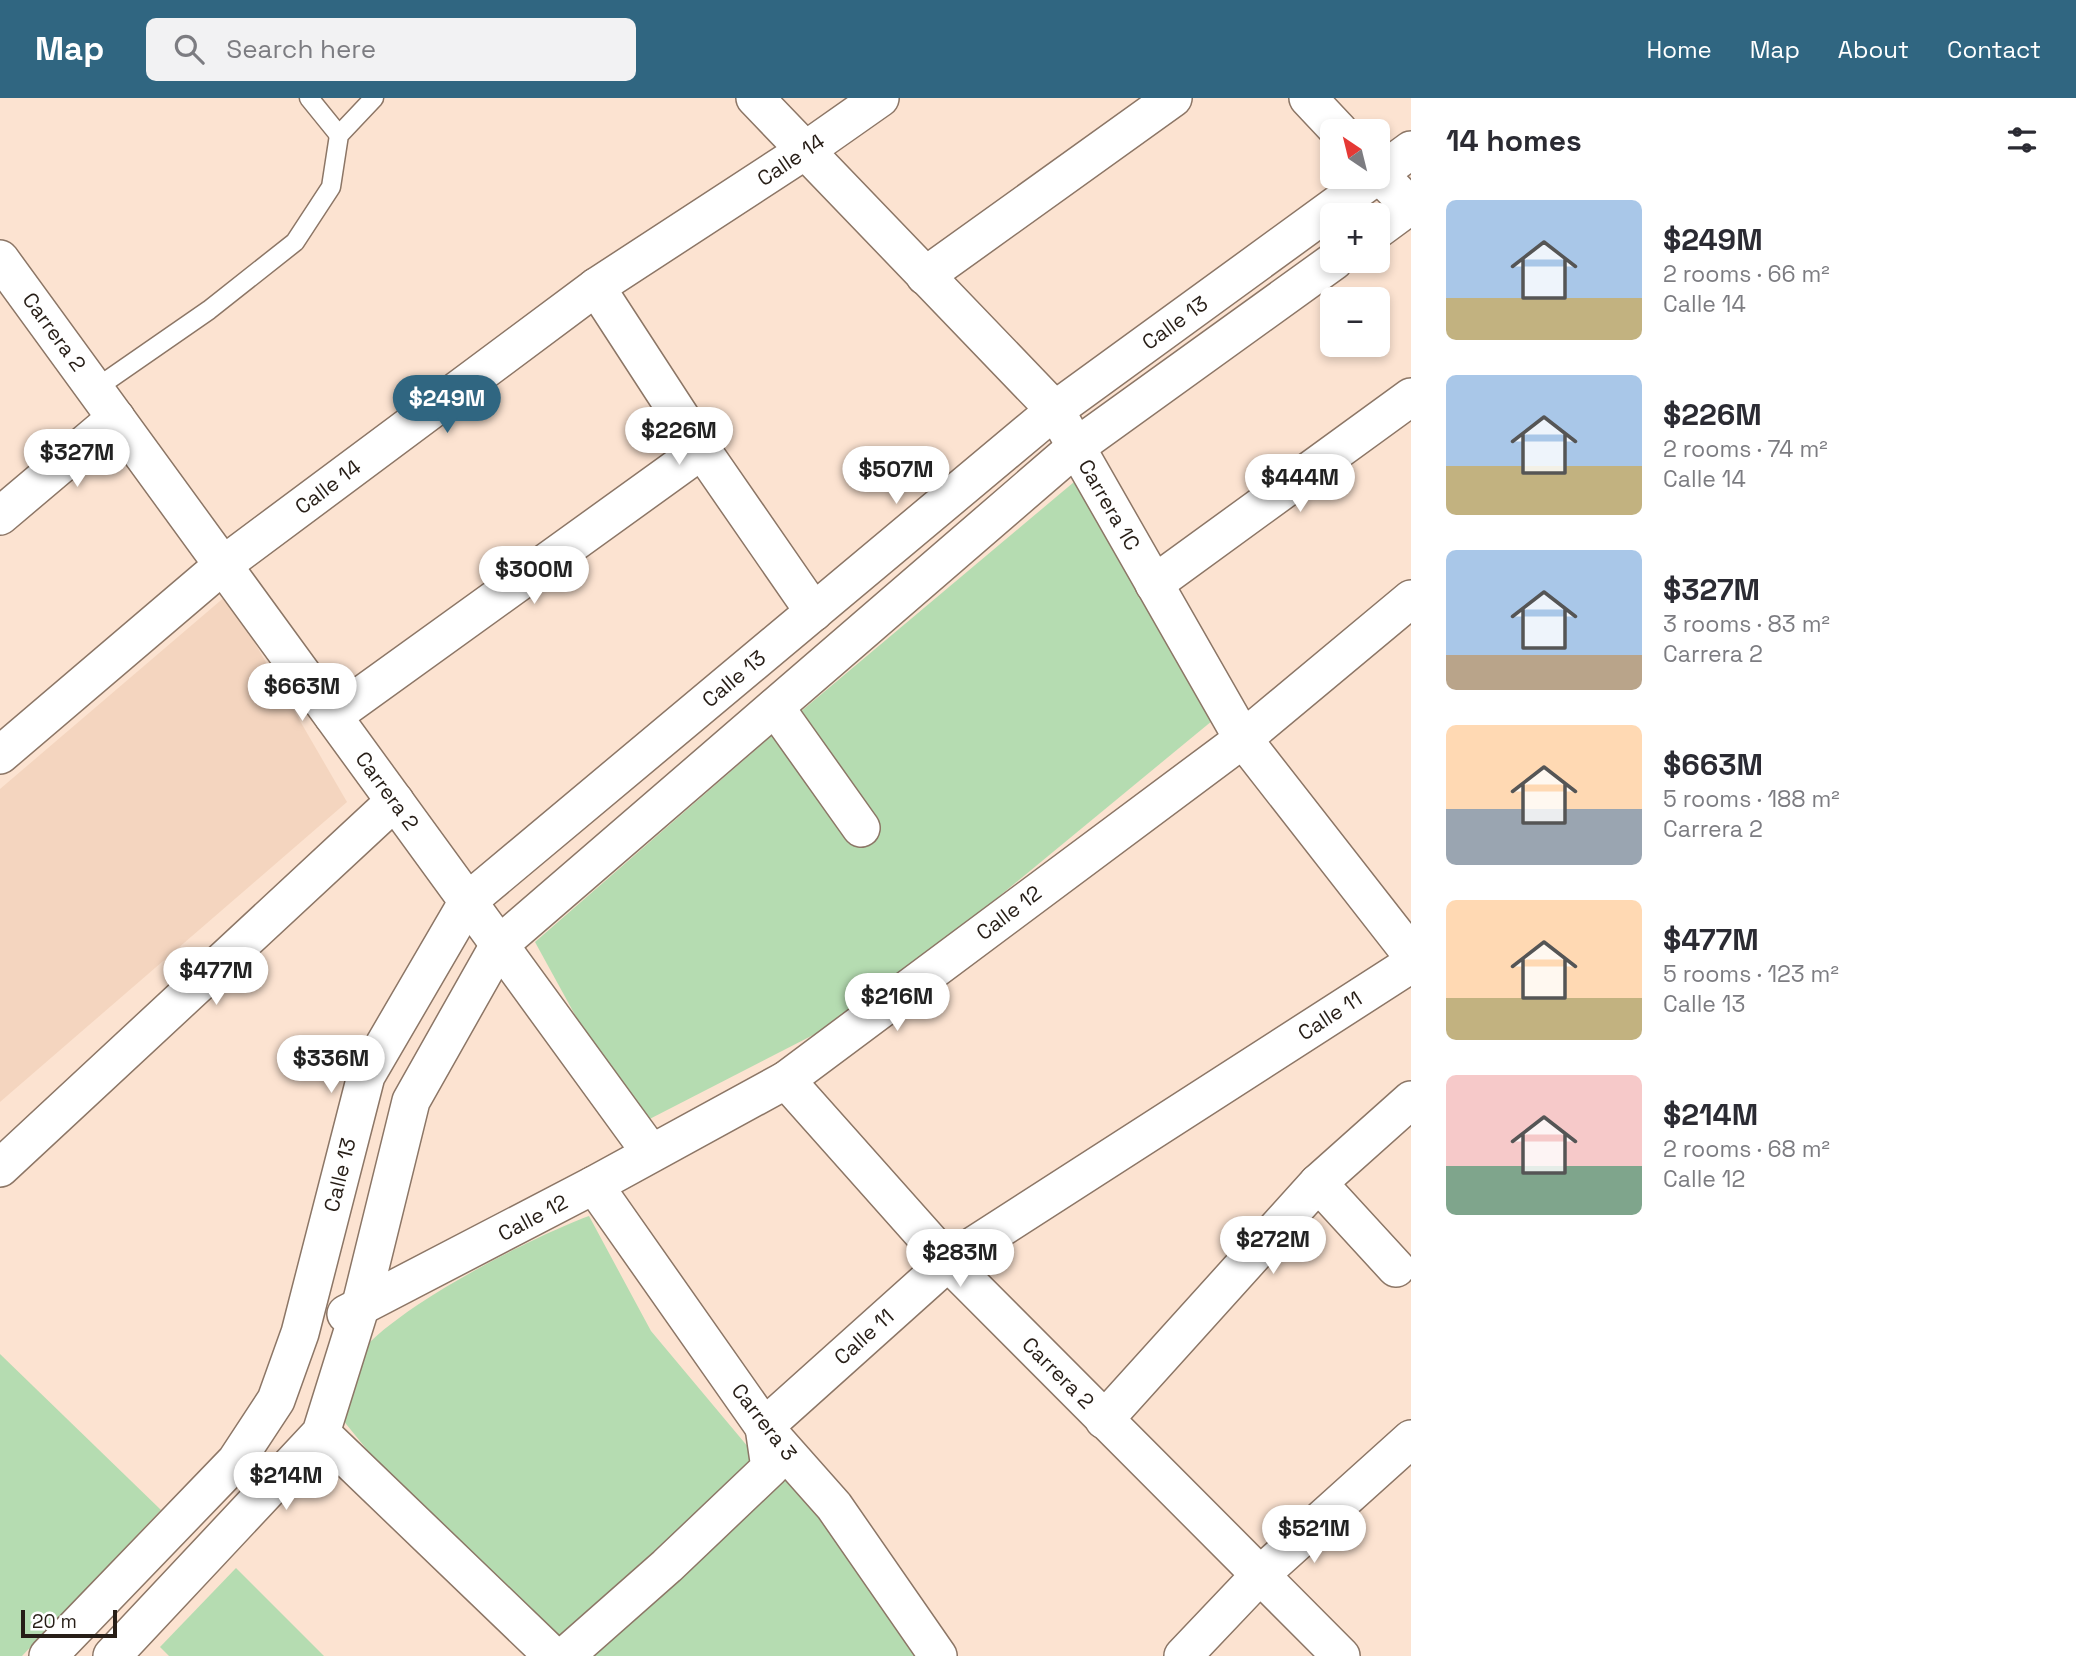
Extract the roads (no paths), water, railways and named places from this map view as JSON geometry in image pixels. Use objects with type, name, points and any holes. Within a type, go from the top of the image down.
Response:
[{"type":"street","name":"Carrera 1C","points":[[755,98],[1055,410],[1243,739],[1411,954]]},
{"type":"street","name":"Calle 14","points":[[0,755],[223,565],[596,287],[806,150],[880,98]]},
{"type":"street","points":[[925,276],[1173,98]]},
{"type":"street","points":[[1308,98],[1328,119]]},
{"type":"street","name":"Calle 13","points":[[1390,165],[1411,150]]},
{"type":"street","points":[[1390,186],[1411,206],[1390,221]]},
{"type":"street","name":"Calle 13","points":[[300,1333],[366,1076],[468,901],[1055,410],[1357,189]]},
{"type":"street","name":"Carrera 2","points":[[0,259],[651,1153]]},
{"type":"street","name":"Calle 13","points":[[360,1308],[411,1101],[499,945],[1076,447],[1320,271]]},
{"type":"street","points":[[596,287],[702,450],[814,612]]},
{"type":"street","points":[[1154,584],[1411,397]]},
{"type":"street","points":[[0,516],[105,403]]},
{"type":"street","points":[[333,716],[702,450]]},
{"type":"street","name":"Calle 12","points":[[300,1333],[360,1308],[786,1080],[1243,739],[1411,599]]},
{"type":"street","points":[[775,706],[861,828]]},
{"type":"street","points":[[0,1168],[395,801]]},
{"type":"street","name":"Calle 11","points":[[764,1427],[948,1262],[1411,964]]},
{"type":"street","name":"Carrera 2","points":[[786,1080],[948,1262],[1341,1656]]},
{"type":"street","points":[[1104,1420],[1318,1184],[1411,1100]]},
{"type":"street","points":[[1318,1184],[1396,1268]]},
{"type":"street","name":"Carrera 3","points":[[594,1185],[764,1427],[834,1506],[938,1656]]},
{"type":"street","points":[[112,1656],[321,1433],[360,1308]]},
{"type":"street","points":[[48,1656],[236,1461],[276,1400],[300,1333]]},
{"type":"street","points":[[565,1656],[667,1566],[770,1468],[764,1427]]},
{"type":"street","points":[[321,1433],[552,1656]]},
{"type":"street","points":[[1183,1656],[1259,1576],[1411,1439]]},
{"type":"lane","points":[[309,98],[339,135]]},
{"type":"lane","points":[[105,403],[209,310],[295,242],[331,187],[339,135],[374,98]]}]
